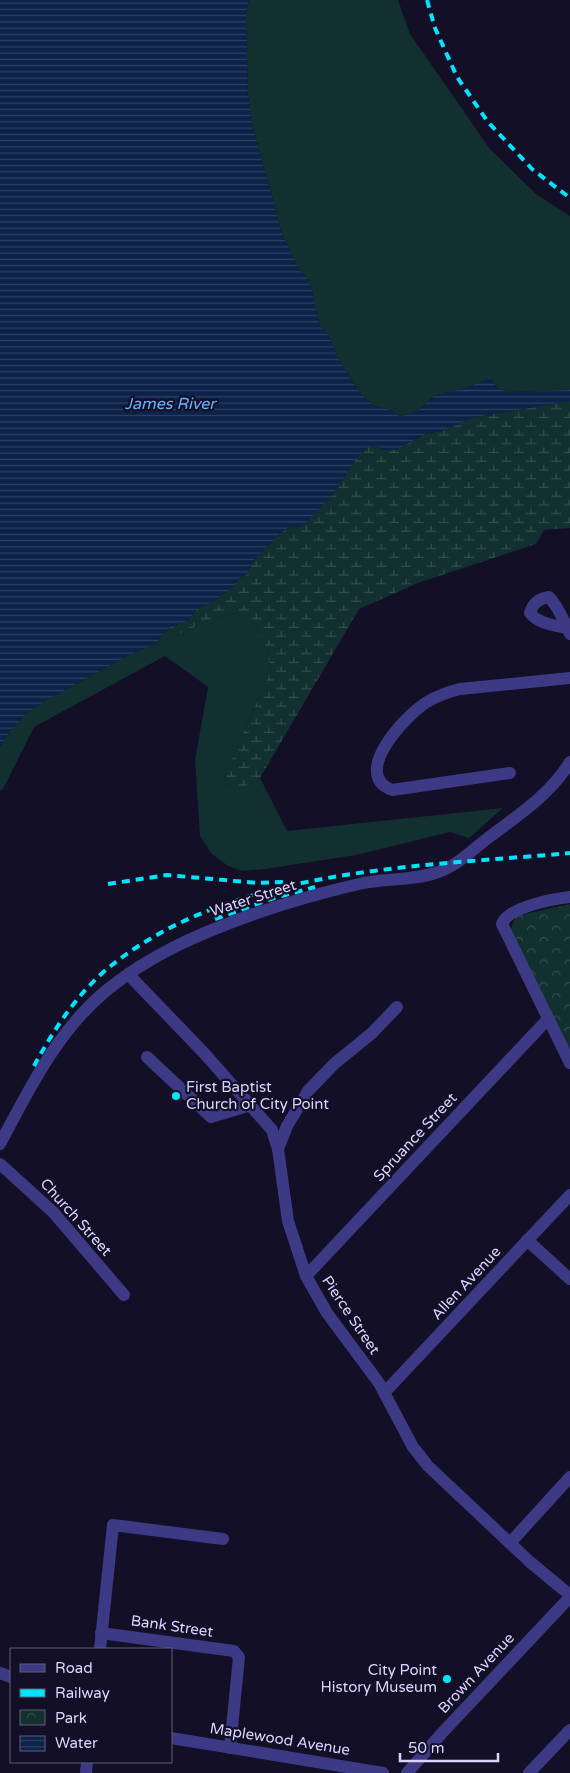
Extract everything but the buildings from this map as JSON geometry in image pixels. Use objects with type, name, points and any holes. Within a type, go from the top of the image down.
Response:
[{"type":"street","points":[[510,773],[392,790],[381,783],[377,777],[376,770],[384,748],[397,729],[428,701],[460,689],[570,678]]},
{"type":"street","name":"Water Street","points":[[0,1144],[34,1080],[61,1039],[84,1011],[106,990],[128,974],[158,955],[209,930],[288,902],[361,883],[423,876],[438,872],[455,864],[540,798],[556,782],[570,762]]},
{"type":"street","points":[[570,897],[548,900],[527,907],[510,914],[504,919],[502,924],[570,1063]]},
{"type":"street","name":"Pierce Street","points":[[128,974],[251,1105],[272,1130],[278,1149],[288,1221],[306,1276],[327,1313],[385,1392],[413,1447],[428,1466],[570,1596]]},
{"type":"street","points":[[278,1149],[287,1126],[308,1091],[334,1064],[372,1033],[397,1007]]},
{"type":"street","name":"Spruance Street","points":[[306,1276],[548,1020]]},
{"type":"street","points":[[147,1057],[211,1117],[251,1105]]},
{"type":"street","name":"Church Street","points":[[0,1164],[53,1212],[124,1295]]},
{"type":"street","name":"Allen Avenue","points":[[385,1392],[570,1195]]},
{"type":"street","points":[[527,1240],[570,1279]]},
{"type":"street","points":[[510,1543],[570,1477]]},
{"type":"street","points":[[100,1648],[114,1525],[223,1539]]},
{"type":"street","name":"Brown Avenue","points":[[407,1773],[442,1732],[570,1596]]},
{"type":"street","name":"Bank Street","points":[[101,1632],[234,1651],[237,1653],[239,1657],[238,1682],[230,1748]]},
{"type":"street","points":[[529,1773],[570,1730]]},
{"type":"street","name":"Maplewood Avenue","points":[[172,1738],[383,1773]]},
{"type":"green space","points":[[249,0],[398,0],[410,34],[490,149],[536,194],[570,216],[570,390],[507,392],[499,389],[491,379],[434,396],[417,411],[400,417],[391,410],[373,405],[360,393],[340,362],[328,335],[319,324],[308,280],[298,267],[282,234],[252,123],[248,97],[246,13]]},
{"type":"green space","points":[[570,401],[570,528],[544,530],[536,544],[418,583],[359,609],[260,778],[239,790],[225,784],[226,772],[271,670],[266,647],[251,618],[234,613],[215,618],[154,645],[170,627],[188,621],[198,608],[215,601],[232,588],[238,579],[249,573],[251,563],[278,535],[289,527],[302,526],[331,497],[358,456],[371,445],[385,450],[396,450],[425,434],[442,431],[475,417]]},
{"type":"green space","points":[[234,613],[251,618],[266,647],[271,670],[226,772],[225,784],[239,790],[260,778],[287,831],[503,808],[469,838],[450,832],[356,855],[265,869],[242,871],[228,866],[212,854],[200,836],[195,760],[208,687],[165,656],[34,727],[3,789],[0,791],[0,747],[11,730],[27,713],[45,701],[133,653],[215,618]]},
{"type":"green space","points":[[570,904],[570,1054],[510,931],[516,916]]},
{"type":"water","name":"James River","points":[[0,0],[249,0],[246,13],[248,97],[252,123],[282,234],[298,267],[308,280],[319,324],[328,335],[340,362],[360,393],[373,405],[391,410],[400,417],[417,411],[434,396],[469,387],[490,378],[499,389],[507,392],[570,390],[570,401],[475,417],[442,431],[425,434],[396,450],[385,450],[371,445],[358,456],[331,497],[305,524],[289,527],[278,535],[251,563],[249,573],[238,579],[232,588],[215,601],[198,608],[188,621],[170,627],[154,645],[133,653],[45,701],[27,713],[11,730],[0,747]]},
{"type":"railway","points":[[427,0],[435,28],[457,77],[488,122],[532,169],[570,198]]},
{"type":"railway","points":[[34,1066],[75,1002],[107,969],[156,935],[210,910],[268,891],[328,878],[389,869],[570,853]]},
{"type":"railway","points":[[108,884],[167,875],[257,883],[283,882]]},
{"type":"railway","points":[[215,919],[274,898],[315,887]]},
{"type":"place","name":"First Baptist Church of City Point","points":[[176,1096]]},
{"type":"place","name":"City Point History Museum","points":[[447,1679]]}]
